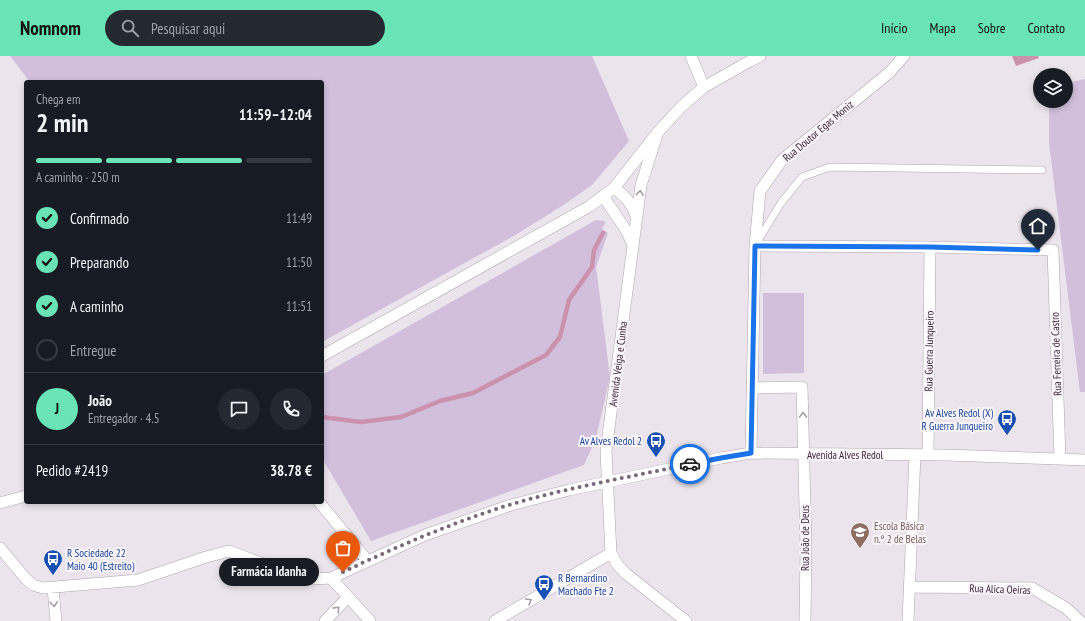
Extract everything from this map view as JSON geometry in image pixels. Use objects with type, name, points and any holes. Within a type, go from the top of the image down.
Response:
[{"type":"street","points":[[692,56],[704,88]]},
{"type":"street","name":"Avenida Veiga e Cunha","points":[[612,553],[606,451],[641,185],[658,132],[682,106],[704,88],[760,56]]},
{"type":"street","name":"Rua Doutor Egas Moniz","points":[[751,453],[755,246],[760,191],[782,160],[890,72],[904,56]]},
{"type":"street","points":[[324,355],[590,206],[614,188],[658,132]]},
{"type":"street","points":[[614,188],[629,200],[634,208],[637,218]]},
{"type":"street","points":[[603,196],[626,230],[633,246]]},
{"type":"street","points":[[755,246],[930,247]]},
{"type":"street","name":"Rua Ferreira de Castro","points":[[930,247],[1053,250],[1060,458]]},
{"type":"street","name":"Rua Guerra Junqueiro","points":[[928,455],[930,247]]},
{"type":"street","points":[[752,388],[802,387],[804,454]]},
{"type":"street","name":"Avenida Alves Redol","points":[[331,578],[367,560],[425,535],[512,505],[569,490],[751,453],[928,455],[1060,458],[1085,460]]},
{"type":"street","name":"Rua João de Deus","points":[[804,454],[805,621]]},
{"type":"street","points":[[908,621],[915,455]]},
{"type":"street","points":[[0,503],[24,497]]},
{"type":"street","points":[[321,504],[367,560]]},
{"type":"street","points":[[0,548],[26,579],[33,585],[43,588],[138,580],[206,557],[230,551],[293,575],[313,579],[331,578],[370,621]]},
{"type":"street","points":[[495,621],[612,553],[617,564],[625,573],[686,621]]},
{"type":"street","name":"Rua Alica Oeiras","points":[[910,587],[1032,588],[1066,608],[1080,621]]},
{"type":"street","points":[[52,588],[56,621]]},
{"type":"street","points":[[325,621],[348,597]]},
{"type":"lane","points":[[755,246],[781,202],[802,177],[830,167],[1042,170]]},
{"type":"shaded area","points":[[10,56],[592,56],[629,141],[592,185],[562,206],[517,234],[324,341],[324,80],[28,80]]},
{"type":"shaded area","points":[[1012,56],[1038,56],[1039,58],[1016,66]]},
{"type":"shaded area","points":[[1085,79],[1085,392],[1080,392],[1049,143],[1049,108],[1073,108],[1073,82]]},
{"type":"shaded area","points":[[596,220],[605,221],[602,229],[608,233],[596,267],[610,377],[596,438],[584,465],[371,541],[324,461],[324,374]]},
{"type":"shaded area","points":[[763,293],[804,293],[804,373],[763,374]]},
{"type":"waterway","points":[[324,417],[361,422],[401,417],[440,401],[473,393],[546,355],[560,337],[569,300],[592,267],[594,250],[603,233]]},
{"type":"way so far","points":[[343,572],[397,546],[512,505],[569,490],[690,464]]},
{"type":"place","name":"Av Alves Redol (X) R Guerra Junqueiro","points":[[1007,436]]},
{"type":"place","name":"Av Alves Redol 2","points":[[656,458]]},
{"type":"place","name":"Escola Básica n.º 2 de Belas","points":[[860,549]]},
{"type":"place","name":"Farmácia Idanha","points":[[343,572]]},
{"type":"place","name":"R Sociedade 22 Maio 40 (Estreito)","points":[[53,576]]},
{"type":"place","name":"R Bernardino Machado Fte 2","points":[[544,601]]},
{"type":"route","points":[[690,464],[751,453],[755,246],[930,247],[1038,250]]}]
